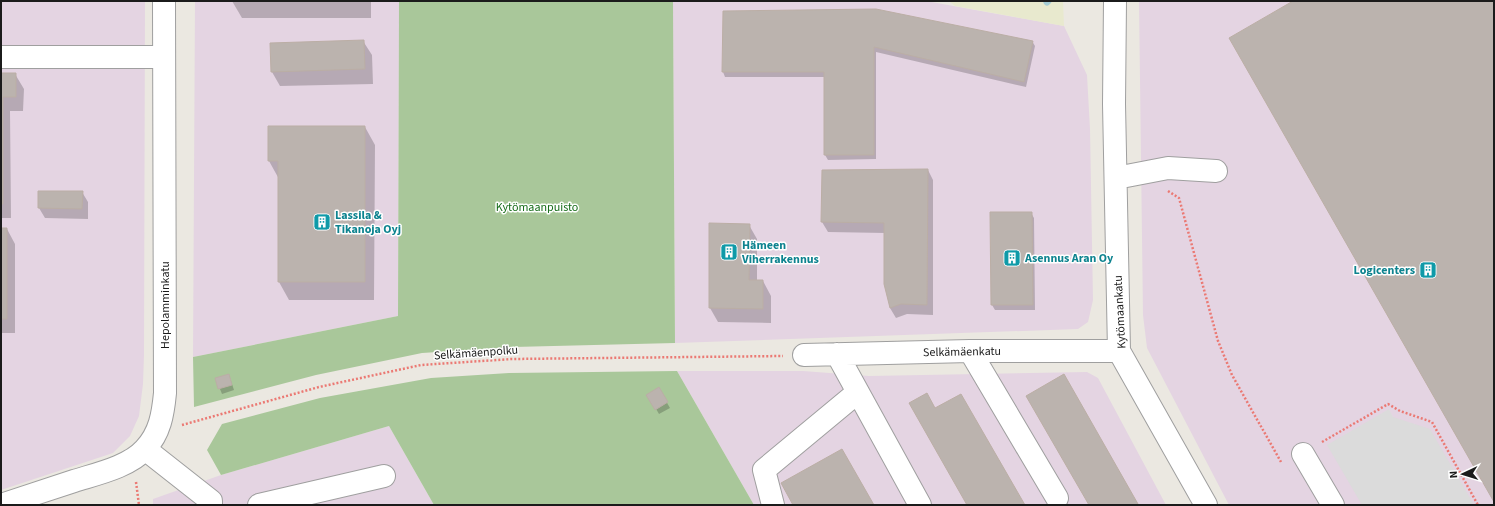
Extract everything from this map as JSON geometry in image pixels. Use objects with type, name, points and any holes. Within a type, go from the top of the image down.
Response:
[{"type":"street","name":"Hepolamminkatu","points":[[151,441],[162,419],[165,393],[164,1]]},
{"type":"street","name":"Kytömaankatu","points":[[1115,1],[1114,104],[1119,351],[1206,505]]},
{"type":"street","points":[[1,57],[164,57]]},
{"type":"street","points":[[1116,178],[1168,168],[1216,171]]},
{"type":"street","points":[[970,351],[1057,498]]},
{"type":"street","name":"Selkämäenkatu","points":[[804,355],[970,351],[1119,351]]},
{"type":"street","points":[[837,354],[920,505]]},
{"type":"street","points":[[773,505],[764,470],[858,392]]},
{"type":"street","points":[[1,505],[108,470],[133,460],[151,441],[211,501],[211,505]]},
{"type":"street","points":[[1303,454],[1333,505]]},
{"type":"street","points":[[259,505],[384,476]]},
{"type":"path","points":[[1141,173],[1179,198],[1218,341],[1232,375],[1283,465],[1388,404],[1400,411],[1432,422],[1478,505]]},
{"type":"path","name":"Selkämäenpolku","points":[[151,441],[190,422],[319,386],[421,366],[512,359],[756,357],[804,355]]},
{"type":"shaded area","points":[[1,1],[145,1],[144,355],[143,384],[139,416],[130,436],[113,453],[1,490]]},
{"type":"shaded area","points":[[195,1],[399,1],[398,316],[193,357]]},
{"type":"shaded area","points":[[673,1],[926,1],[1064,26],[1087,75],[1090,129],[1093,300],[1088,322],[1078,329],[675,343]]},
{"type":"shaded area","points":[[1139,1],[1494,1],[1494,505],[1229,505],[1147,348],[1143,315]]},
{"type":"shaded area","points":[[677,371],[803,371],[869,376],[1087,372],[1098,378],[1166,505],[754,505]]},
{"type":"shaded area","points":[[1389,409],[1393,417],[1430,429],[1473,503],[1469,505],[1362,505],[1327,445]]},
{"type":"shaded area","points":[[389,426],[434,505],[153,505],[153,499],[221,475]]},
{"type":"green space","name":"Kytömaanpuisto","points":[[399,1],[673,1],[675,343],[513,347],[422,353],[316,375],[194,407],[193,357],[398,316]]},
{"type":"green space","points":[[949,1],[1063,1],[1064,26],[955,6]]},
{"type":"green space","points":[[677,371],[754,505],[434,505],[389,426],[221,475],[207,450],[222,424],[320,398],[431,378],[509,373]]},
{"type":"building","name":"Logicenters","points":[[1293,1],[1494,1],[1494,502],[1229,38]]},
{"type":"building","points":[[876,9],[1033,41],[1024,82],[874,47],[874,155],[824,155],[824,72],[722,72],[723,11]]},
{"type":"building","points":[[364,40],[365,69],[271,72],[270,43]]},
{"type":"building","points":[[1,73],[16,73],[16,97],[3,97],[3,204],[1,204]]},
{"type":"building","name":"Lassila & Tikanoja Oyj","points":[[268,126],[365,126],[365,282],[278,282],[278,161],[268,161]]},
{"type":"building","points":[[928,169],[927,305],[901,304],[890,308],[884,284],[884,223],[821,222],[822,170]]},
{"type":"building","points":[[38,191],[83,191],[82,209],[38,208]]},
{"type":"building","name":"Asennus Aran Oy","points":[[990,212],[1032,212],[1033,305],[991,305]]},
{"type":"building","name":"Hämeen Viherrakennus","points":[[709,223],[750,224],[749,280],[763,280],[763,309],[709,308]]},
{"type":"building","points":[[1,228],[7,228],[7,319],[1,319]]},
{"type":"building","points":[[229,374],[232,385],[218,389],[215,378]]},
{"type":"building","points":[[1064,374],[1138,504],[1089,505],[1026,396]]},
{"type":"building","points":[[659,387],[668,402],[655,410],[646,395]]},
{"type":"building","points":[[927,393],[935,408],[961,394],[1025,505],[967,505],[909,403]]},
{"type":"building","points":[[842,449],[874,505],[793,505],[781,483]]},
{"type":"place","name":"Lassila & Tikanoja Oyj","points":[[322,222]]},
{"type":"place","name":"Hämeen Viherrakennus","points":[[729,252]]},
{"type":"place","name":"Asennus Aran Oy","points":[[1012,258]]},
{"type":"place","name":"Logicenters","points":[[1428,270]]}]
